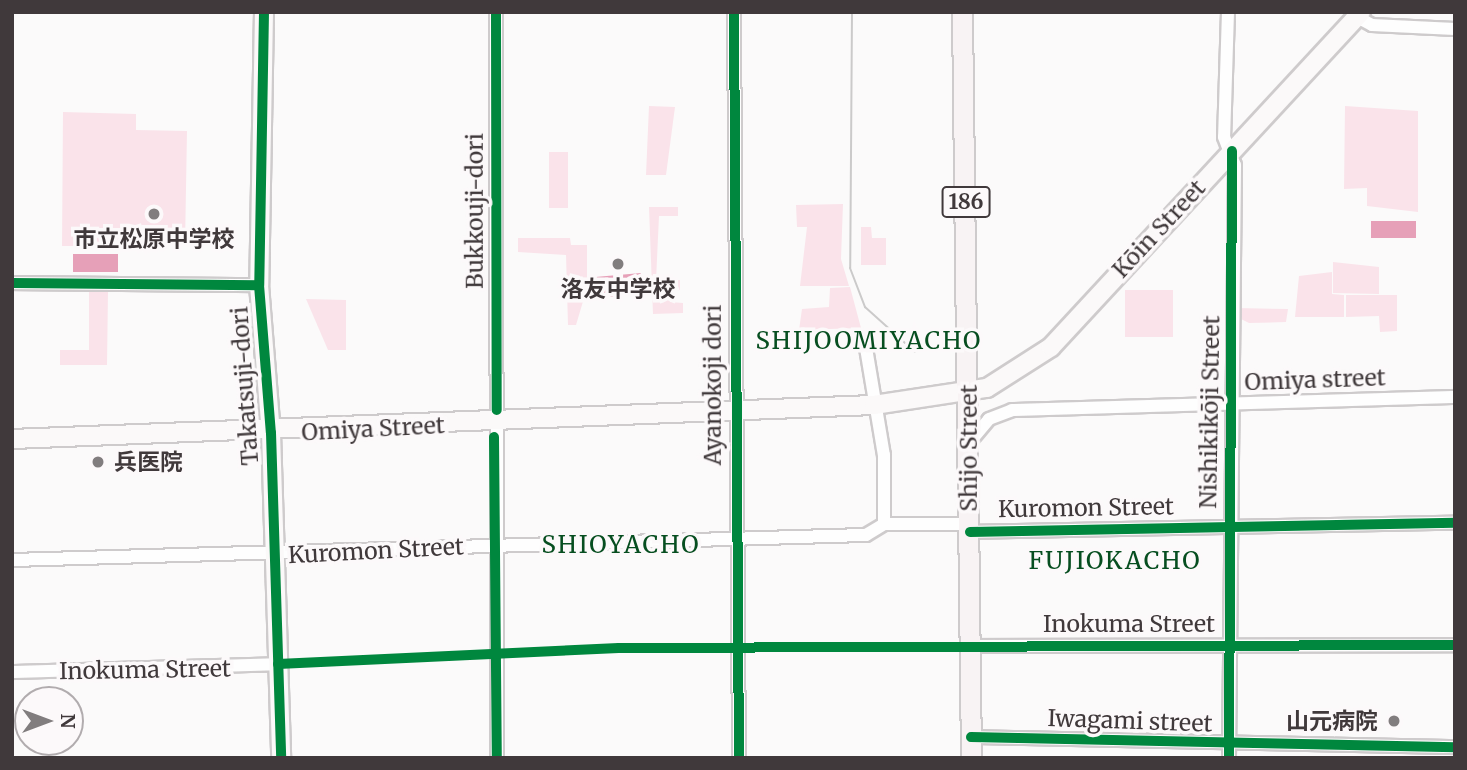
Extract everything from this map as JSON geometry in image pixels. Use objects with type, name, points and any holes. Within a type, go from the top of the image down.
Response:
[{"type":"main road","name":"Shijo Street","points":[[962,12],[969,391],[971,758]]},
{"type":"street","name":"Takatsuji-dori","points":[[264,12],[259,285],[271,433],[272,556],[281,758]]},
{"type":"street","name":"Bukkouji-dori","points":[[496,12],[497,758]]},
{"type":"street","name":"Ayanokoji dori","points":[[734,12],[733,411],[739,758]]},
{"type":"street","name":"Nishikikōji Street","points":[[1228,12],[1224,137],[1232,151],[1233,404],[1229,526],[1229,752]]},
{"type":"street","points":[[1352,16],[1372,24],[1455,29]]},
{"type":"street","name":"Kōin Street","points":[[969,391],[1011,376],[1051,347],[1352,16]]},
{"type":"street","points":[[12,283],[259,285]]},
{"type":"street","points":[[866,348],[884,455],[884,524]]},
{"type":"street","points":[[733,411],[874,405],[969,391]]},
{"type":"street","name":"Omiya street","points":[[969,443],[985,422],[1009,410],[1455,397]]},
{"type":"street","name":"Omiya Street","points":[[12,439],[271,433],[733,411]]},
{"type":"street","name":"Kuromon Street","points":[[12,560],[272,556],[497,545],[866,535],[884,524],[970,528],[1455,523]]},
{"type":"street","name":"Inokuma Street","points":[[970,646],[1455,645]]},
{"type":"street","name":"Inokuma Street","points":[[12,672],[278,664]]},
{"type":"street","name":"Iwagami street","points":[[971,737],[1229,752],[1455,747]]},
{"type":"shaded area","points":[[649,106],[675,107],[666,175],[646,175]]},
{"type":"shaded area","points":[[1345,106],[1418,111],[1418,212],[1367,206],[1367,188],[1344,189]]},
{"type":"shaded area","points":[[63,112],[136,114],[136,130],[187,131],[185,246],[62,246]]},
{"type":"shaded area","points":[[549,152],[568,152],[568,208],[549,208]]},
{"type":"shaded area","points":[[843,204],[841,259],[849,286],[800,286],[807,227],[797,227],[796,205]]},
{"type":"shaded area","points":[[649,207],[678,207],[678,216],[659,216],[656,281],[680,280],[680,290],[670,291],[670,302],[683,303],[683,313],[653,314]]},
{"type":"shaded area","points":[[1371,221],[1416,221],[1416,238],[1371,238]]},
{"type":"shaded area","points":[[861,227],[871,227],[872,238],[886,238],[886,265],[861,265]]},
{"type":"shaded area","points":[[518,238],[570,238],[571,245],[587,245],[587,288],[576,325],[568,325],[566,255],[518,252]]},
{"type":"shaded area","points":[[73,254],[118,254],[118,272],[73,272]]},
{"type":"shaded area","points":[[1333,262],[1379,267],[1379,294],[1333,293]]},
{"type":"shaded area","points":[[1332,272],[1332,294],[1344,295],[1344,317],[1295,317],[1299,276]]},
{"type":"shaded area","points":[[641,273],[643,294],[597,298],[595,277]]},
{"type":"shaded area","points":[[850,287],[861,328],[799,330],[802,309],[829,307],[830,288]]},
{"type":"shaded area","points":[[1125,290],[1173,290],[1173,337],[1125,337]]},
{"type":"shaded area","points":[[89,291],[108,292],[107,365],[60,365],[60,350],[89,350]]},
{"type":"shaded area","points":[[1346,295],[1397,295],[1397,331],[1380,332],[1379,316],[1346,317]]},
{"type":"shaded area","points":[[306,299],[346,300],[346,350],[328,350]]},
{"type":"shaded area","points":[[1236,308],[1288,309],[1286,322],[1249,323],[1237,317]]},
{"type":"tram line","points":[[852,12],[850,268],[865,307],[915,352]]},
{"type":"cycle path","points":[[264,12],[259,285],[271,433],[281,758]]},
{"type":"cycle path","points":[[496,12],[497,410]]},
{"type":"cycle path","points":[[734,12],[739,758]]},
{"type":"cycle path","points":[[1229,758],[1232,151]]},
{"type":"cycle path","points":[[12,283],[259,285]]},
{"type":"cycle path","points":[[494,437],[497,758]]},
{"type":"cycle path","points":[[970,532],[1455,523]]},
{"type":"cycle path","points":[[278,664],[619,648],[1455,645]]},
{"type":"cycle path","points":[[971,737],[1455,747]]},
{"type":"place","name":"市立松原中学校","points":[[154,214]]},
{"type":"place","name":"洛友中学校","points":[[618,264]]},
{"type":"place","name":"兵医院","points":[[98,462]]},
{"type":"place","name":"山元病院","points":[[1394,721]]},
{"type":"district","name":"SHIJOOMIYACHO","points":[[869,341]]},
{"type":"district","name":"SHIOYACHO","points":[[621,545]]},
{"type":"district","name":"FUJIOKACHO","points":[[1115,561]]}]
